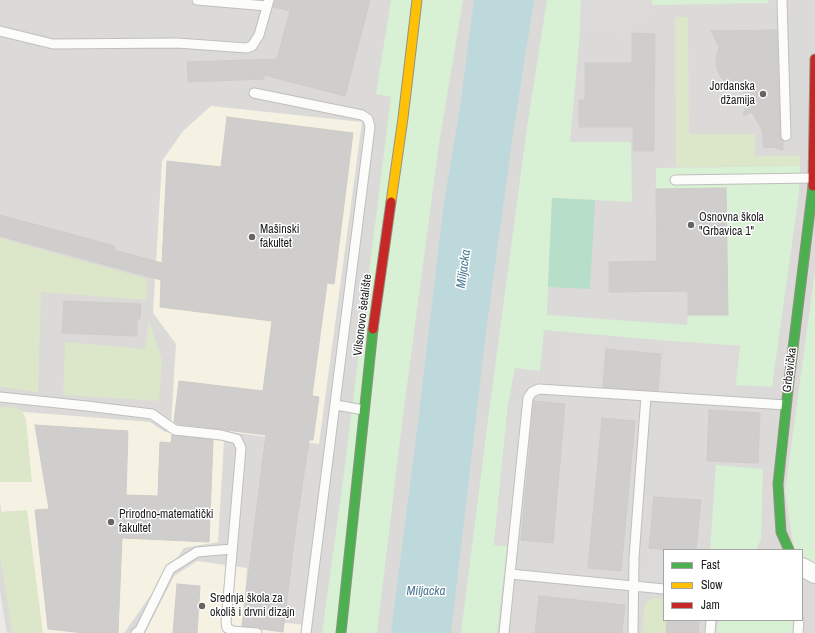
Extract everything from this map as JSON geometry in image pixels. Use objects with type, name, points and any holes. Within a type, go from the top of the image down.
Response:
[{"type":"street","name":"Vilsonovo šetalište","points":[[341,633],[376,304],[403,118],[417,0]]},
{"type":"street","name":"Grbavička","points":[[789,549],[781,532],[778,484],[788,381],[814,190],[815,59]]},
{"type":"lane","points":[[0,31],[53,44],[177,43],[247,48],[252,46],[259,35],[268,3],[197,0]]},
{"type":"lane","points":[[782,0],[786,136]]},
{"type":"lane","points":[[254,93],[362,115],[368,119],[370,127],[306,633]]},
{"type":"lane","points":[[675,180],[813,178]]},
{"type":"lane","points":[[504,633],[528,398],[532,392],[539,389],[786,405]]},
{"type":"lane","points":[[633,633],[634,558],[646,396]]},
{"type":"lane","points":[[0,397],[152,414],[175,430],[221,435],[237,439],[241,448],[226,622],[228,628],[233,631],[257,633]]},
{"type":"lane","points":[[336,405],[364,410]]},
{"type":"lane","points":[[136,633],[140,630],[170,569],[197,552],[232,549]]},
{"type":"lane","points":[[510,574],[663,589]]},
{"type":"lane","points":[[710,633],[711,621]]},
{"type":"lane","points":[[798,633],[799,621]]},
{"type":"shaded area","points":[[0,0],[815,0],[815,633],[7,633],[0,591]]},
{"type":"shaded area","points":[[581,0],[652,0],[652,18],[630,18],[629,34],[580,32]]},
{"type":"shaded area","name":"Mašinski fakultet","points":[[211,106],[362,122],[319,444],[171,424],[176,344],[153,313],[162,161],[183,131]]},
{"type":"shaded area","points":[[564,335],[603,338],[598,393],[559,390]]},
{"type":"shaded area","points":[[670,341],[740,346],[734,402],[666,398]]},
{"type":"shaded area","points":[[508,405],[527,407],[513,547],[494,545]]},
{"type":"shaded area","name":"Prirodno-matematički fakultet","points":[[0,410],[150,422],[165,432],[224,441],[218,542],[184,548],[124,633],[15,633],[0,502]]},
{"type":"shaded area","points":[[649,548],[663,550],[663,581],[645,580]]},
{"type":"shaded area","name":"Srednja škola za okoliš i drvni dizajn","points":[[197,561],[247,568],[243,618],[305,625],[304,633],[145,633],[174,576]]},
{"type":"green space","points":[[391,0],[463,0],[439,144],[402,423],[377,633],[322,633],[343,481],[391,97],[376,94]]},
{"type":"green space","points":[[547,0],[581,0],[580,32],[570,142],[631,142],[632,202],[552,198],[547,315],[687,325],[688,315],[728,315],[726,188],[656,189],[656,168],[800,166],[799,193],[772,387],[735,385],[740,346],[544,330],[540,371],[515,368],[508,405],[494,545],[507,546],[497,633],[461,633],[527,127]]},
{"type":"green space","points":[[652,0],[769,0],[768,3],[652,5]]},
{"type":"green space","points":[[675,17],[688,17],[689,134],[755,134],[755,156],[800,156],[800,166],[676,167]]},
{"type":"green space","points":[[552,198],[595,200],[590,289],[548,287]]},
{"type":"green space","points":[[0,238],[147,279],[146,300],[41,292],[38,392],[0,387]]},
{"type":"green space","points":[[815,271],[815,568],[803,560],[803,549],[794,549],[785,491]]},
{"type":"green space","points":[[149,320],[162,360],[159,401],[63,395],[65,342],[145,349]]},
{"type":"green space","points":[[0,407],[13,407],[22,411],[26,420],[32,482],[0,482]]},
{"type":"green space","points":[[716,465],[763,469],[761,539],[757,548],[710,549]]},
{"type":"green space","points":[[27,510],[43,633],[12,633],[0,555],[0,512]]},
{"type":"green space","points":[[654,598],[663,599],[663,621],[667,621],[666,633],[642,633],[644,607],[648,601]]},
{"type":"green space","points":[[719,621],[794,621],[793,633],[716,633]]},
{"type":"water","name":"Miljacka","points":[[474,0],[534,0],[513,134],[486,332],[451,633],[391,633],[444,202],[460,107]]},
{"type":"building","points":[[275,0],[370,0],[345,96],[264,75],[264,79],[188,82],[187,62],[277,59],[290,11],[273,7]]},
{"type":"building","name":"Jordanska džamija","points":[[777,30],[780,136],[783,141],[783,150],[772,147],[764,148],[762,130],[752,112],[743,116],[748,100],[741,88],[729,84],[720,76],[716,62],[719,47],[711,31]]},
{"type":"building","points":[[632,33],[655,34],[654,151],[633,151],[633,127],[579,127],[579,100],[585,100],[585,63],[632,63]]},
{"type":"building","name":"Mašinski fakultet","points":[[227,117],[353,133],[334,284],[327,283],[312,396],[319,397],[313,440],[309,440],[295,534],[283,632],[261,629],[258,627],[242,626],[266,435],[177,424],[174,422],[179,381],[263,391],[272,321],[160,307],[161,280],[0,236],[0,215],[115,246],[114,250],[162,263],[167,161],[221,167]]},
{"type":"building","name":"Osnovna škola \"Grbavica 1\"","points":[[726,188],[728,315],[688,315],[688,291],[609,292],[609,262],[657,261],[656,189]]},
{"type":"building","points":[[64,301],[141,304],[140,319],[137,319],[137,336],[62,333]]},
{"type":"building","points":[[606,349],[661,354],[658,391],[603,387]]},
{"type":"building","points":[[534,401],[565,404],[553,543],[521,540]]},
{"type":"building","points":[[709,410],[760,413],[758,463],[707,461]]},
{"type":"building","points":[[602,418],[635,421],[621,571],[588,568]]},
{"type":"building","points":[[35,425],[128,431],[126,495],[158,496],[160,442],[171,443],[172,435],[213,440],[209,542],[122,538],[118,633],[84,633],[48,629],[35,510],[49,509]]},
{"type":"building","points":[[654,497],[701,500],[696,549],[663,550],[649,548]]},
{"type":"building","points":[[177,584],[200,586],[197,633],[173,633]]},
{"type":"building","points":[[539,596],[625,605],[622,633],[535,633]]},
{"type":"building","points":[[667,621],[699,621],[698,633],[666,633]]},
{"type":"traffic: fast","points":[[789,549],[781,532],[778,484],[813,186]]},
{"type":"traffic: fast","points":[[341,633],[373,329]]},
{"type":"traffic: slow","points":[[391,202],[417,0]]},
{"type":"traffic: jam","points":[[813,186],[815,59]]},
{"type":"traffic: jam","points":[[373,329],[391,202]]},
{"type":"place","name":"Jordanska džamija","points":[[763,94]]},
{"type":"place","name":"Osnovna škola \"Grbavica 1\"","points":[[691,225]]},
{"type":"place","name":"Mašinski fakultet","points":[[252,237]]},
{"type":"place","name":"Prirodno-matematički fakultet","points":[[111,522]]},
{"type":"place","name":"Srednja škola za okoliš i drvni dizajn","points":[[202,606]]}]
